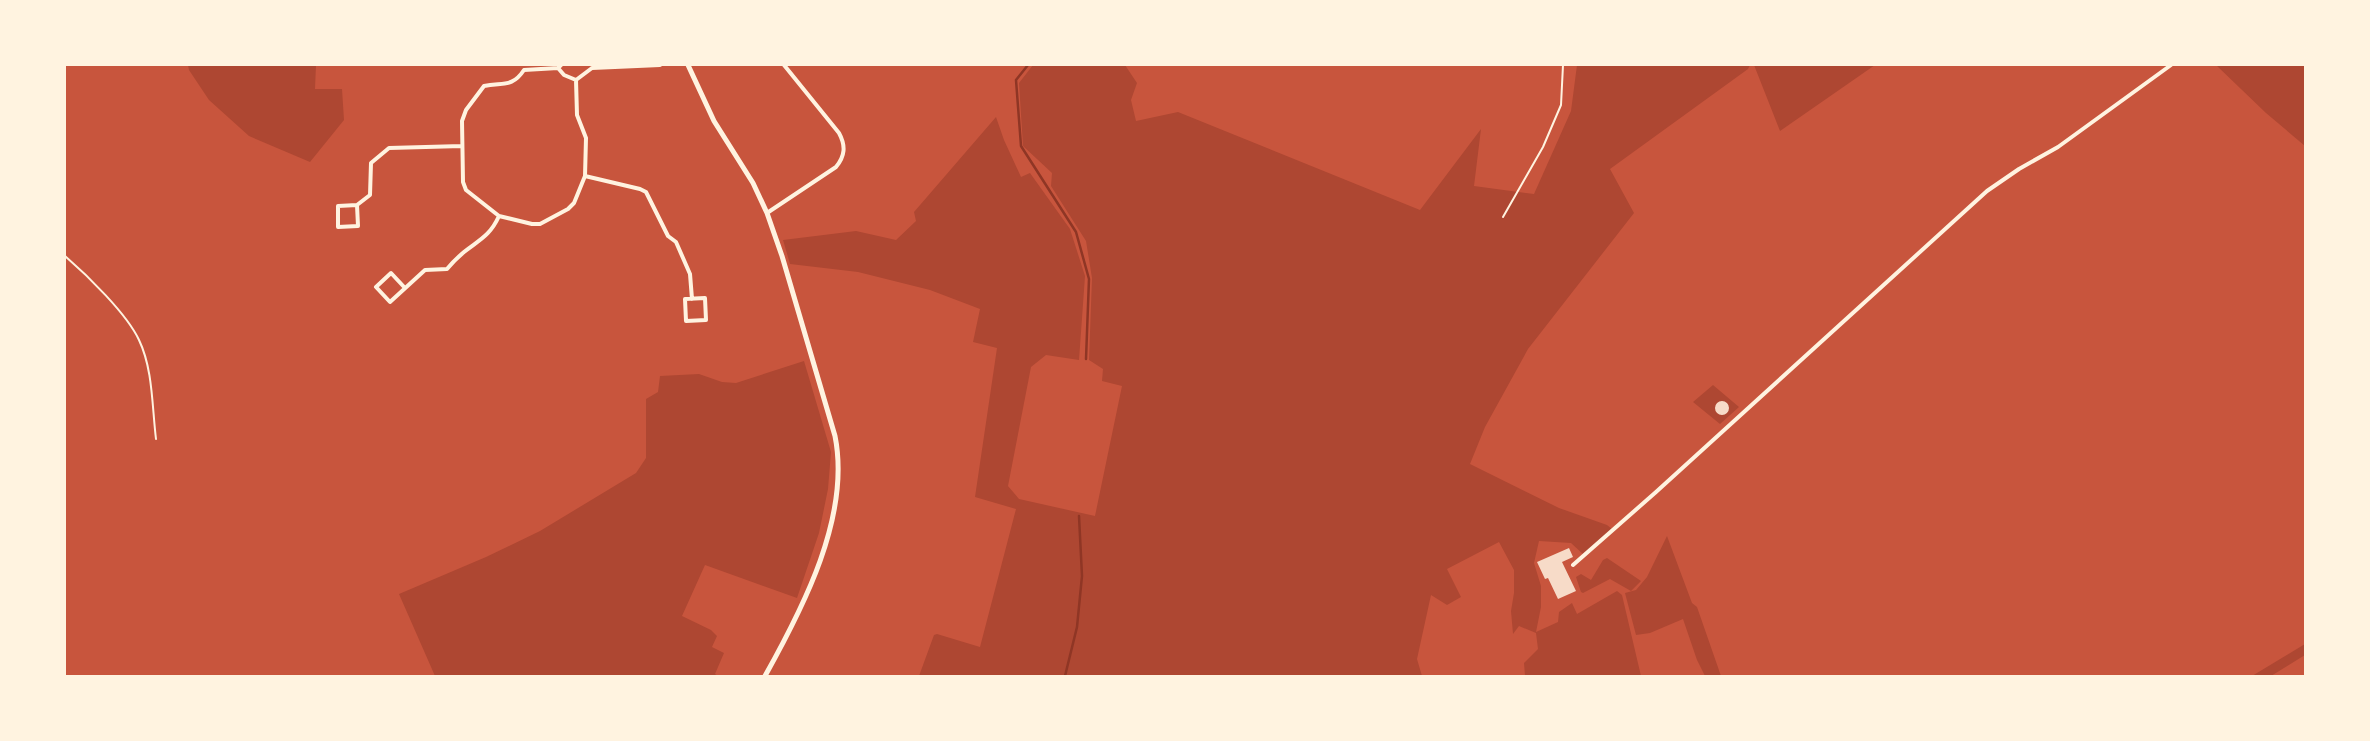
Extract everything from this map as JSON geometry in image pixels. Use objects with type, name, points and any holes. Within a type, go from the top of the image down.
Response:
[{"type":"street","points":[[576,80],[591,67],[660,65]]},
{"type":"street","points":[[688,65],[714,121],[753,183],[767,213],[782,256],[835,436],[839,456],[836,502],[811,583],[765,676]]},
{"type":"street","points":[[767,213],[836,167],[842,159],[844,150],[843,141],[839,133],[784,65]]},
{"type":"street","points":[[1573,566],[1987,191],[2019,169],[2058,147],[2171,65]]},
{"type":"street","points":[[560,67],[564,76],[576,80],[577,115],[586,138],[585,176],[574,203],[540,224],[532,224],[499,216],[466,190],[462,174],[462,121],[466,110],[484,86],[512,83],[518,80],[524,70],[560,67]]},
{"type":"street","points":[[357,205],[358,226],[338,227],[338,206],[357,205],[370,195],[371,163],[389,148],[462,146]]},
{"type":"street","points":[[585,176],[646,192],[668,236],[676,242],[690,274],[692,299]]},
{"type":"street","points":[[405,288],[391,273],[376,287],[390,302],[425,270],[447,269],[464,252],[475,246],[495,226],[499,216]]},
{"type":"street","points":[[705,298],[706,320],[686,321],[685,299],[692,299],[705,298]]},
{"type":"lane","points":[[65,256],[84,272],[139,339],[146,362],[156,439]]},
{"type":"path","points":[[1503,217],[1544,147],[1561,105],[1563,65]]},
{"type":"shaded area","points":[[188,65],[316,65],[315,89],[342,89],[344,120],[310,162],[249,136],[209,100],[189,70]]},
{"type":"shaded area","points":[[1033,65],[1125,65],[1137,83],[1131,100],[1136,121],[1178,112],[1420,210],[1481,129],[1474,186],[1534,194],[1571,111],[1577,65],[1750,65],[1748,69],[1610,169],[1634,213],[1528,349],[1485,427],[1470,464],[1559,508],[1607,525],[1612,529],[1584,555],[1571,543],[1539,541],[1534,563],[1541,586],[1541,607],[1536,632],[1558,622],[1559,612],[1572,603],[1577,614],[1617,591],[1622,595],[1641,676],[1525,676],[1524,663],[1538,649],[1536,633],[1519,626],[1513,634],[1511,611],[1514,593],[1514,570],[1499,542],[1447,569],[1461,597],[1447,605],[1431,595],[1417,659],[1422,676],[919,676],[934,635],[937,634],[980,647],[1016,509],[975,497],[997,348],[973,342],[980,309],[930,290],[858,272],[790,264],[783,240],[856,231],[896,240],[916,221],[914,212],[996,117],[1021,177],[1030,173],[1070,229],[1085,276],[1079,360],[1046,355],[1031,367],[1008,486],[1019,499],[1095,516],[1122,386],[1102,381],[1103,369],[1089,360],[1092,278],[1086,241],[1051,186],[1052,173],[1023,146],[1019,83]]},
{"type":"shaded area","points":[[1754,65],[1875,65],[1780,131]]},
{"type":"shaded area","points":[[2216,65],[2305,65],[2305,146],[2266,113]]},
{"type":"shaded area","points":[[804,361],[831,452],[828,489],[819,533],[797,598],[705,565],[682,616],[711,630],[717,636],[712,647],[724,653],[715,674],[718,676],[435,676],[399,594],[486,557],[540,531],[636,473],[646,458],[646,399],[658,392],[660,376],[699,374],[722,382],[736,383]]},
{"type":"shaded area","points":[[1713,385],[1739,407],[1720,424],[1693,402]]},
{"type":"shaded area","points":[[1667,536],[1692,603],[1697,607],[1721,676],[1705,676],[1697,660],[1683,619],[1650,633],[1636,635],[1625,593],[1636,590],[1647,577]]},
{"type":"shaded area","points":[[1607,558],[1641,581],[1631,591],[1610,579],[1583,593],[1581,592],[1576,577],[1581,574],[1591,580],[1603,560]]},
{"type":"shaded area","points":[[2305,644],[2305,655],[2271,676],[2252,676]]},
{"type":"building","points":[[1722,401],[1727,403],[1729,408],[1727,413],[1722,415],[1717,413],[1715,408],[1717,403]]},
{"type":"building","points":[[1569,548],[1573,557],[1562,562],[1576,591],[1558,599],[1548,578],[1545,579],[1537,562]]},
{"type":"waterway","points":[[1028,65],[1016,80],[1021,146],[1076,232],[1089,279],[1086,359]]},
{"type":"waterway","points":[[1065,676],[1077,627],[1082,576],[1079,516]]}]
